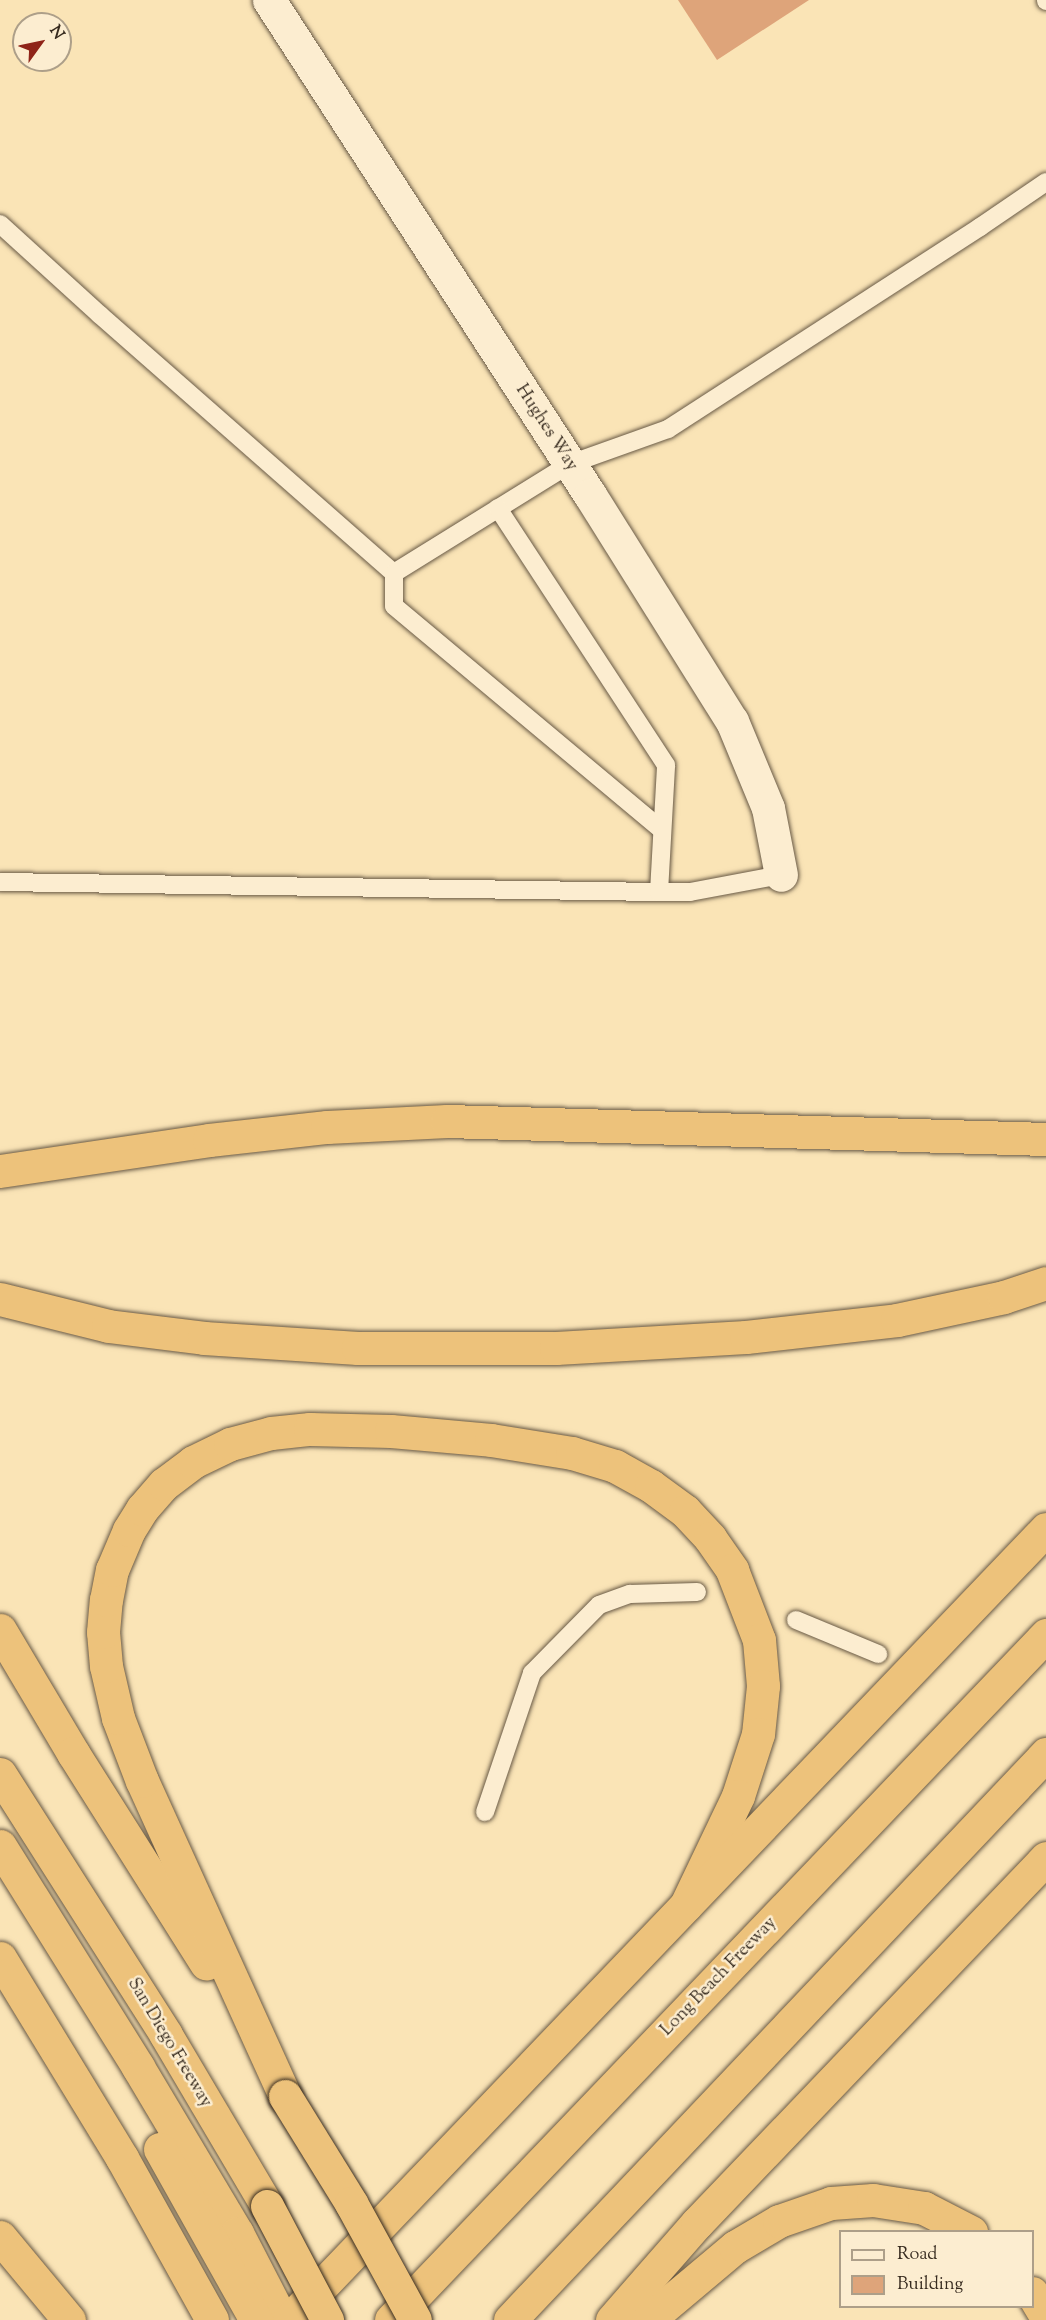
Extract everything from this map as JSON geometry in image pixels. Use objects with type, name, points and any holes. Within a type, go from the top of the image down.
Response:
[{"type":"highway","points":[[0,1171],[208,1140],[327,1127],[447,1120],[1046,1139]]},
{"type":"highway","points":[[0,1299],[108,1326],[204,1338],[358,1348],[556,1348],[746,1337],[897,1320],[1004,1297],[1046,1283]]},
{"type":"highway","points":[[285,2096],[142,1781],[117,1718],[106,1666],[104,1632],[106,1600],[112,1570],[129,1530],[142,1509],[164,1484],[193,1462],[230,1444],[271,1433],[310,1429],[391,1431],[491,1440],[572,1453],[615,1466],[651,1486],[685,1511],[710,1538],[732,1570],[759,1640],[763,1686],[758,1734],[738,1796],[686,1905]]},
{"type":"highway","points":[[289,2320],[1046,1529]]},
{"type":"highway","points":[[0,1630],[351,2203],[415,2320]]},
{"type":"highway","name":"Long Beach Freeway","points":[[391,2320],[1046,1635]]},
{"type":"highway","points":[[510,2320],[1046,1754]]},
{"type":"highway","name":"San Diego Freeway","points":[[0,1774],[166,2035],[267,2206],[327,2320]]},
{"type":"highway","points":[[0,1846],[138,2067],[237,2234],[282,2320]]},
{"type":"highway","points":[[612,2320],[697,2223],[1046,1858]]},
{"type":"highway","points":[[0,1889],[85,2021],[200,2216],[256,2320]]},
{"type":"highway","points":[[0,1958],[70,2070],[212,2320]]},
{"type":"highway","points":[[648,2320],[735,2247],[779,2221],[831,2203],[873,2200],[924,2208],[967,2230]]},
{"type":"highway","points":[[0,2237],[69,2320]]},
{"type":"highway","points":[[1034,2296],[1046,2316]]},
{"type":"street","name":"Hughes Way","points":[[269,0],[570,464],[732,721],[768,808],[781,875]]},
{"type":"lane","points":[[394,573],[570,464],[668,429],[981,227],[1046,182]]},
{"type":"lane","points":[[0,224],[100,315],[394,573],[394,606],[662,830]]},
{"type":"lane","points":[[498,508],[666,765],[659,892]]},
{"type":"lane","points":[[0,882],[690,892],[781,875]]},
{"type":"lane","points":[[485,1812],[532,1673],[599,1605],[630,1594],[697,1592]]},
{"type":"lane","points":[[796,1620],[878,1654]]},
{"type":"building","points":[[678,0],[809,0],[717,60]]}]
